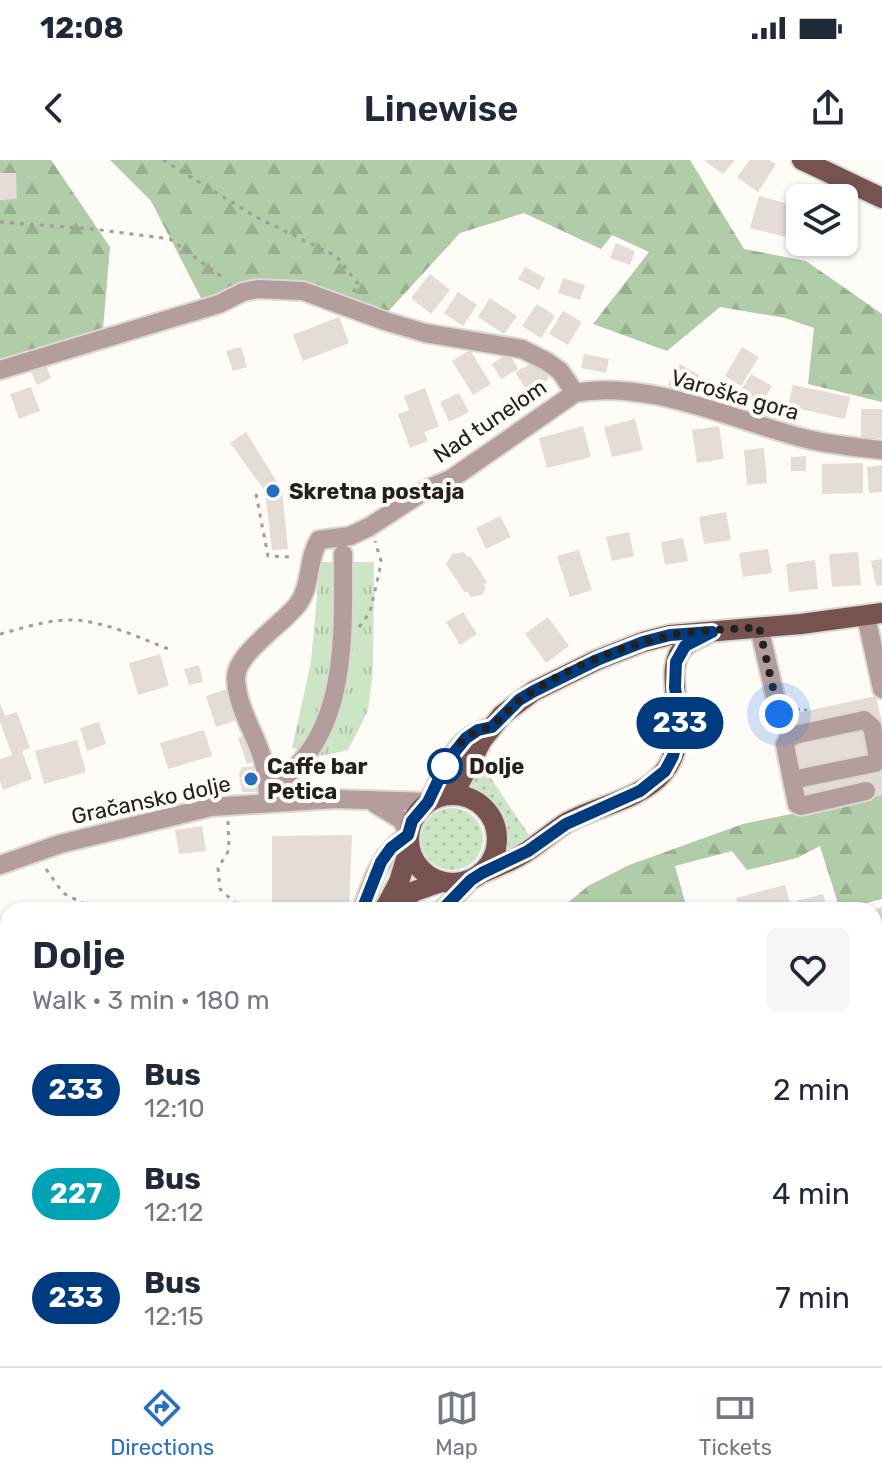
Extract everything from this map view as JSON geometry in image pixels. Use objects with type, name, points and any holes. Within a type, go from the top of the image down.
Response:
[{"type":"main road","points":[[802,160],[882,198]]},
{"type":"main road","points":[[449,795],[459,784],[492,727],[519,700],[597,660],[670,635],[874,614]]},
{"type":"main road","points":[[674,674],[676,662],[685,646],[712,632]]},
{"type":"main road","points":[[409,842],[416,865],[441,882],[452,883],[476,876],[528,851],[566,824],[640,791],[665,771],[673,756],[680,726],[674,674],[661,647],[643,642]]},
{"type":"main road","points":[[389,902],[399,882],[417,812],[428,802],[449,795],[459,795],[477,802],[494,821],[495,852],[476,876]]},
{"type":"main road","points":[[398,902],[415,891],[441,882]]},
{"type":"street","name":"Nad tunelom","points":[[0,370],[219,304],[243,292],[290,288],[425,333],[522,349],[560,371],[575,393],[451,479],[429,488],[369,527],[350,536],[319,540],[300,601],[245,656],[237,671],[238,691],[263,757],[268,795]]},
{"type":"street","name":"Varoška gora","points":[[575,393],[606,390],[640,394],[696,406],[817,442],[882,450]]},
{"type":"street","points":[[268,795],[292,772],[321,733],[332,705],[341,639],[343,554]]},
{"type":"street","points":[[874,614],[882,689]]},
{"type":"street","points":[[759,627],[786,714]]},
{"type":"street","points":[[792,780],[875,763],[878,758],[869,722],[795,735],[785,745],[792,780],[797,804],[801,806],[866,791]]},
{"type":"street","points":[[428,802],[454,750],[478,730],[492,727]]},
{"type":"street","name":"Gračansko dolje","points":[[0,865],[37,851],[268,795],[428,802]]},
{"type":"street","name":"Gračansko dolje","points":[[363,800],[391,811],[402,820],[409,842]]},
{"type":"street","points":[[365,902],[381,862],[391,848],[409,842]]},
{"type":"street","points":[[450,902],[476,876]]},
{"type":"path","points":[[163,160],[258,218],[336,256],[359,285],[343,305]]},
{"type":"path","points":[[0,222],[170,239],[243,292]]},
{"type":"path","points":[[256,494],[268,556],[277,556]]},
{"type":"path","points":[[341,639],[363,624],[370,612],[381,561],[369,527]]},
{"type":"path","points":[[0,634],[40,624],[76,620],[119,631],[171,650]]},
{"type":"path","points":[[786,714],[805,708],[806,711]]},
{"type":"path","points":[[228,820],[229,850],[218,868],[220,889],[234,902]]},
{"type":"path","points":[[37,851],[52,880],[63,893],[80,902]]},
{"type":"green space","points":[[0,160],[51,160],[110,247],[103,329],[0,362]]},
{"type":"green space","points":[[110,160],[690,160],[744,249],[806,261],[882,314],[882,402],[808,384],[814,328],[785,318],[720,307],[667,351],[593,324],[649,252],[612,235],[601,249],[524,213],[460,233],[384,316],[255,282],[202,300],[151,201]]},
{"type":"green space","points":[[320,562],[374,562],[373,670],[368,711],[348,750],[322,756],[292,748],[311,662]]},
{"type":"green space","points":[[482,758],[488,760],[490,777],[531,838],[505,854],[502,823],[494,806],[470,788]]},
{"type":"green space","points":[[882,795],[882,899],[838,902],[820,846],[797,858],[747,870],[732,851],[675,866],[685,902],[569,902],[588,886],[629,865],[743,824]]},
{"type":"green space","points":[[446,808],[458,808],[474,817],[481,827],[481,851],[474,861],[458,870],[446,870],[426,856],[421,845],[421,833],[435,813]]},
{"type":"building","points":[[704,160],[735,160],[723,174]]},
{"type":"building","points":[[750,160],[769,160],[776,164],[758,192],[737,177]]},
{"type":"building","points":[[0,173],[16,173],[17,199],[0,200]]},
{"type":"building","points":[[759,196],[786,203],[786,237],[750,228]]},
{"type":"building","points":[[616,243],[635,251],[630,265],[610,258]]},
{"type":"building","points":[[525,267],[545,278],[539,290],[518,279]]},
{"type":"building","points":[[430,274],[450,290],[431,314],[411,298]]},
{"type":"building","points":[[563,278],[585,285],[580,300],[558,293]]},
{"type":"building","points":[[458,292],[477,305],[463,326],[444,313]]},
{"type":"building","points":[[490,298],[517,316],[504,334],[478,317]]},
{"type":"building","points":[[537,304],[555,316],[541,338],[522,326]]},
{"type":"building","points":[[563,311],[582,322],[568,345],[549,334]]},
{"type":"building","points":[[339,317],[349,343],[303,361],[293,335]]},
{"type":"building","points":[[241,347],[247,367],[233,371],[226,351]]},
{"type":"building","points":[[742,347],[759,357],[741,386],[725,376]]},
{"type":"building","points":[[470,350],[491,384],[473,395],[452,361]]},
{"type":"building","points":[[509,353],[518,369],[501,379],[492,364]]},
{"type":"building","points":[[584,354],[609,359],[606,373],[581,368]]},
{"type":"building","points":[[538,360],[549,379],[527,391],[515,372]]},
{"type":"building","points":[[45,363],[51,378],[37,385],[30,369]]},
{"type":"building","points":[[680,364],[699,375],[687,396],[668,385]]},
{"type":"building","points":[[751,374],[772,386],[759,408],[738,396]]},
{"type":"building","points":[[793,385],[850,397],[845,419],[788,406]]},
{"type":"building","points":[[31,387],[40,411],[19,419],[10,394]]},
{"type":"building","points":[[425,388],[439,427],[424,432],[428,441],[410,448],[398,414],[409,410],[404,396]]},
{"type":"building","points":[[459,393],[469,412],[449,422],[440,402]]},
{"type":"building","points":[[861,409],[882,409],[882,438],[861,438]]},
{"type":"building","points":[[635,419],[643,450],[612,457],[604,427]]},
{"type":"building","points":[[583,426],[591,457],[547,468],[539,438]]},
{"type":"building","points":[[719,426],[724,459],[697,463],[692,430]]},
{"type":"building","name":"Skretna postaja","points":[[246,432],[282,490],[288,549],[272,550],[265,491],[230,443]]},
{"type":"building","points":[[764,448],[767,483],[747,485],[744,450]]},
{"type":"building","points":[[806,456],[806,471],[791,471],[791,457]]},
{"type":"building","points":[[863,463],[863,493],[822,494],[822,464]]},
{"type":"building","points":[[882,465],[882,492],[869,493],[867,467]]},
{"type":"building","points":[[726,512],[731,540],[704,544],[699,517]]},
{"type":"building","points":[[500,516],[511,537],[486,549],[476,528]]},
{"type":"building","points":[[629,532],[634,556],[612,561],[606,537]]},
{"type":"building","points":[[683,538],[688,561],[665,565],[661,542]]},
{"type":"building","points":[[768,549],[772,573],[743,577],[739,553]]},
{"type":"building","points":[[579,550],[592,590],[570,597],[557,556]]},
{"type":"building","points":[[464,552],[487,582],[482,595],[471,597],[467,591],[465,593],[446,564],[452,554]]},
{"type":"building","points":[[858,552],[861,585],[832,587],[829,554]]},
{"type":"building","points":[[882,559],[882,585],[876,586],[871,561]]},
{"type":"building","points":[[815,560],[818,589],[789,592],[786,564]]},
{"type":"building","points":[[463,612],[477,634],[460,645],[446,622]]},
{"type":"building","points":[[548,617],[569,646],[546,663],[525,634]]},
{"type":"building","points":[[160,654],[169,686],[138,695],[129,663]]},
{"type":"building","points":[[199,665],[203,682],[189,685],[184,669]]},
{"type":"building","points":[[230,688],[240,719],[216,727],[206,696]]},
{"type":"building","points":[[876,696],[882,722],[882,795],[795,814],[774,718]]},
{"type":"building","points":[[0,703],[5,716],[17,712],[30,748],[22,751],[32,779],[3,790],[0,759],[12,755],[0,722]]},
{"type":"building","points":[[99,722],[106,744],[87,751],[80,728]]},
{"type":"building","points":[[204,730],[212,756],[168,769],[160,743]]},
{"type":"building","points":[[250,734],[259,760],[247,764],[238,738]]},
{"type":"building","points":[[77,740],[86,772],[44,784],[35,751]]},
{"type":"building","points":[[259,766],[263,782],[258,792],[242,792],[239,774],[242,767]]},
{"type":"building","points":[[202,826],[206,851],[179,854],[175,830]]},
{"type":"building","points":[[352,835],[349,902],[272,902],[272,836]]},
{"type":"building","points":[[785,885],[790,902],[737,902],[736,898]]},
{"type":"building","points":[[823,894],[825,902],[796,902]]},
{"type":"tunnel","points":[[874,746],[882,783]]},
{"type":"bus line","name":"233","points":[[365,902],[381,862],[398,841],[408,835],[412,821],[428,802],[448,760],[466,738],[478,730],[492,727],[519,700],[534,691],[597,660],[670,635],[712,632],[685,646],[679,653],[674,674],[680,726],[673,756],[665,771],[640,791],[586,813],[528,851],[482,873],[450,902]]},
{"type":"place","name":"Skretna postaja","points":[[273,491]]},
{"type":"place","name":"Dolje","points":[[445,766]]},
{"type":"place","name":"Caffe bar Petica","points":[[251,779]]},
{"type":"route","points":[[445,766],[466,738],[478,730],[492,727],[519,700],[534,691],[597,660],[670,635],[759,627],[779,714]]}]
